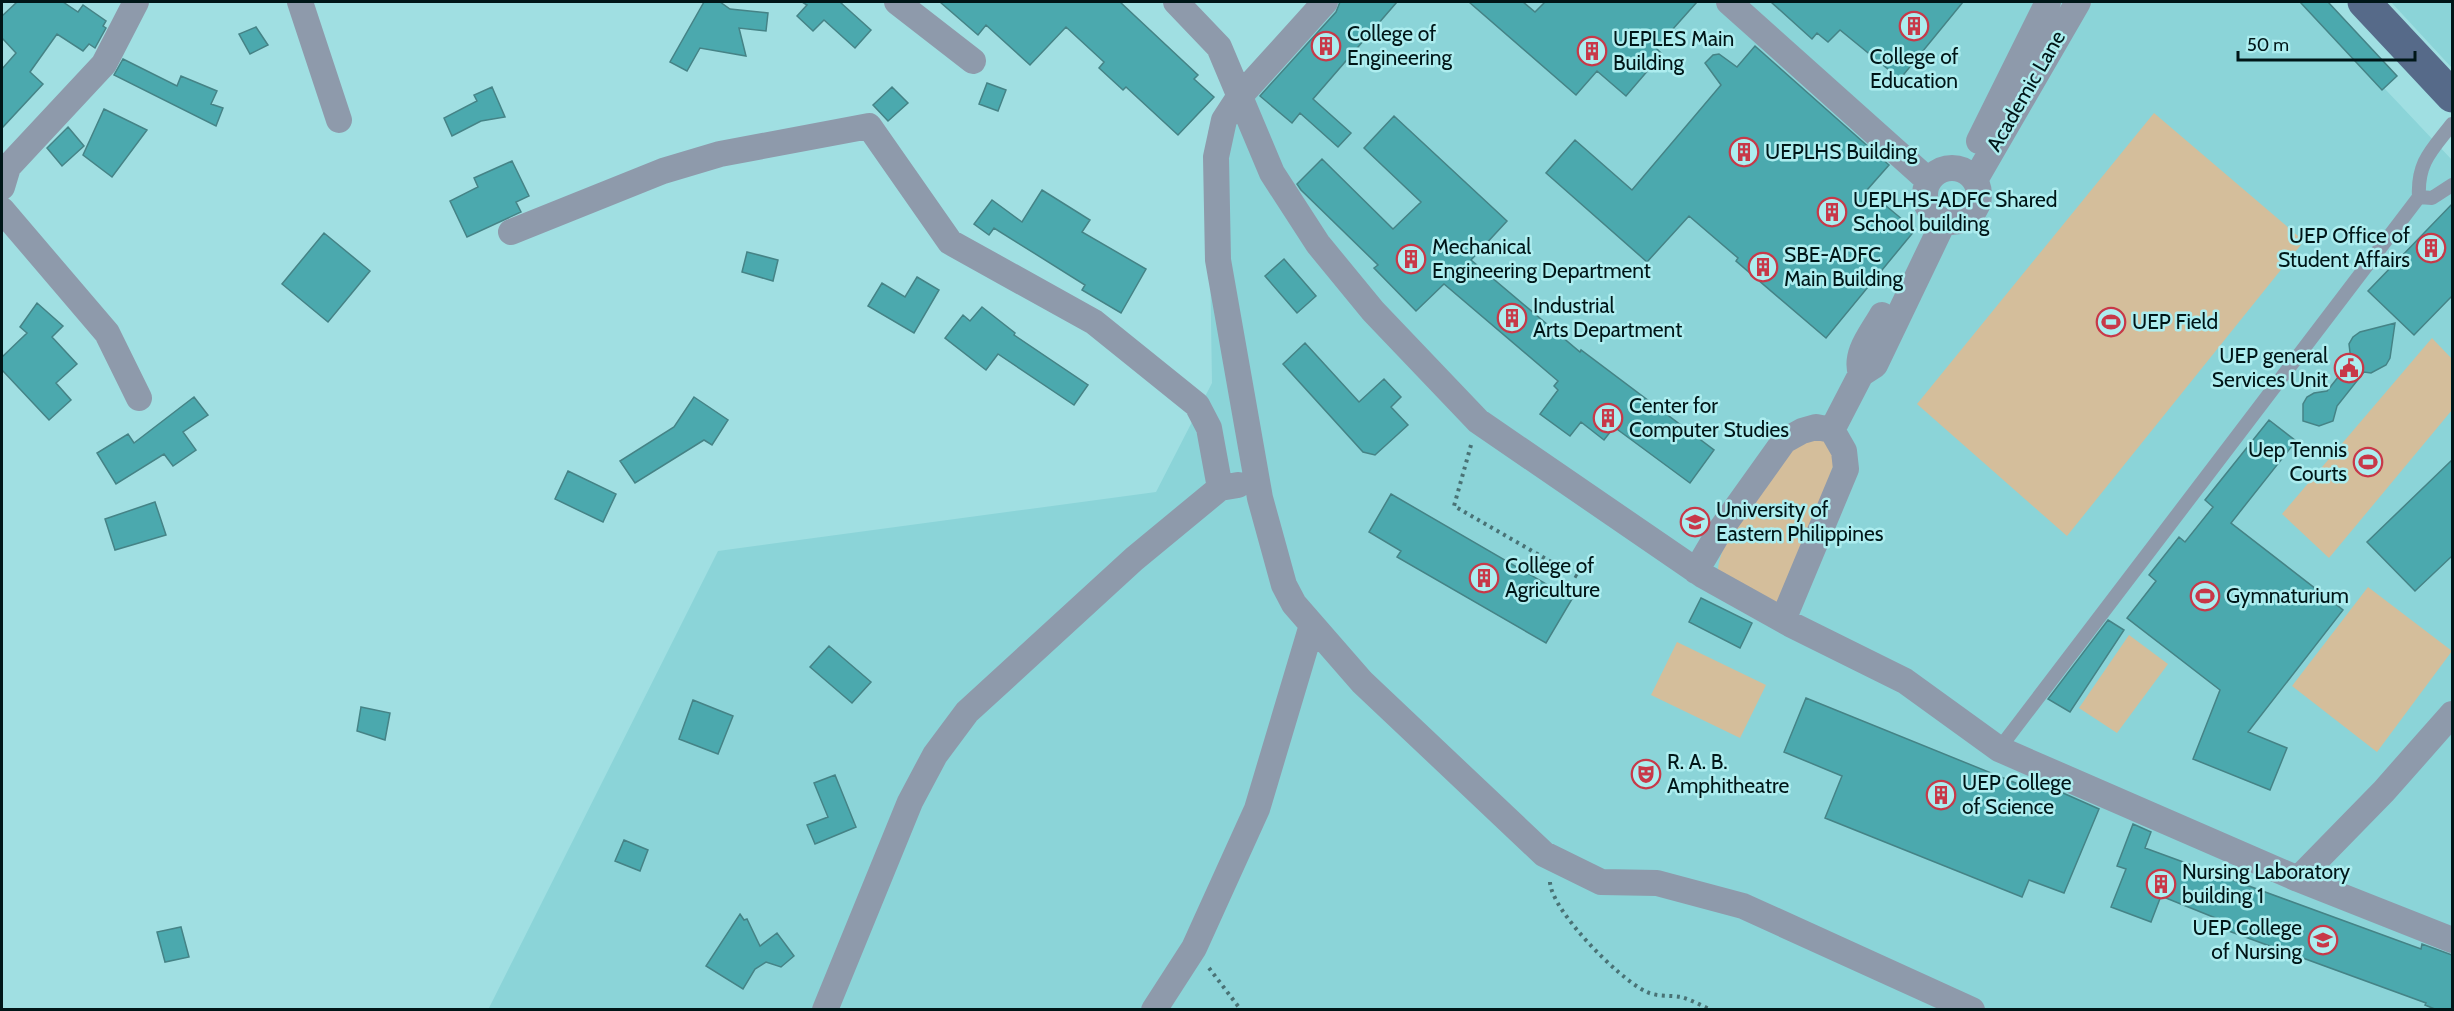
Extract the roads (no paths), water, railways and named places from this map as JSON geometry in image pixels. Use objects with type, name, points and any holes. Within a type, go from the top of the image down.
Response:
[{"type":"main road","points":[[2364,2],[2452,96]]},
{"type":"street","points":[[2,188],[8,167],[104,64],[136,2]]},
{"type":"street","points":[[300,2],[339,120]]},
{"type":"street","points":[[897,2],[973,61]]},
{"type":"street","points":[[1176,2],[1219,47],[1272,173],[1318,244],[1373,311],[1478,421],[1696,571],[1783,620],[1905,681],[1999,749],[2298,879],[2452,940]]},
{"type":"street","points":[[1325,2],[1239,97],[1224,120],[1216,157],[1218,260],[1260,498],[1284,585],[1294,604],[1362,682],[1544,854],[1601,882],[1657,883],[1743,906],[1972,1010]]},
{"type":"street","points":[[1729,2],[1929,181]]},
{"type":"street","name":"Academic Lane","points":[[2027,69],[2048,2]]},
{"type":"street","name":"Academic Lane","points":[[1970,175],[2027,69],[2078,2]]},
{"type":"street","points":[[511,232],[663,171],[720,154],[869,126],[950,242],[1094,322],[1197,405],[1209,428],[1220,488]]},
{"type":"street","points":[[1951,168],[1970,175],[1980,197],[1973,214],[1957,222],[1940,219],[1927,206],[1925,198],[1929,181],[1942,170],[1951,168]]},
{"type":"street","points":[[2,210],[107,333],[139,398]]},
{"type":"street","points":[[1832,430],[1861,374],[1858,364],[1860,353],[1940,219]]},
{"type":"street","points":[[1696,571],[1719,532],[1784,441],[1816,427],[1832,430]]},
{"type":"street","points":[[1783,620],[1846,469],[1844,452],[1832,430]]},
{"type":"street","points":[[825,1010],[910,802],[935,755],[967,712],[1134,559],[1220,488],[1235,484],[1248,486],[1260,498]]},
{"type":"street","points":[[1154,1010],[1194,948],[1257,809],[1312,625]]},
{"type":"street","points":[[2298,879],[2384,791],[2452,714]]},
{"type":"lane","points":[[1999,749],[2419,198],[2419,174],[2422,164],[2452,124]]},
{"type":"lane","points":[[2419,198],[2432,198],[2452,185]]},
{"type":"place","name":"College of Education","points":[[1914,26]]},
{"type":"place","name":"College of Engineering","points":[[1326,46]]},
{"type":"place","name":"UEPLES Main Building","points":[[1592,51]]},
{"type":"place","name":"UEPLHS Building","points":[[1744,152]]},
{"type":"place","name":"UEPLHS-ADFC Shared School building","points":[[1832,212]]},
{"type":"place","name":"UEP Office of Student Affairs","points":[[2431,248]]},
{"type":"place","name":"Mechanical Engineering Department","points":[[1411,259]]},
{"type":"place","name":"SBE-ADFC Main Building","points":[[1763,267]]},
{"type":"place","name":"Industrial Arts Department","points":[[1512,318]]},
{"type":"place","name":"UEP Field","points":[[2111,322]]},
{"type":"place","name":"UEP general Services Unit","points":[[2349,368]]},
{"type":"place","name":"Center for Computer Studies","points":[[1608,418]]},
{"type":"place","name":"Uep Tennis Courts","points":[[2368,462]]},
{"type":"place","name":"University of Eastern Philippines","points":[[1695,522]]},
{"type":"place","name":"College of Agriculture","points":[[1484,578]]},
{"type":"place","name":"Gymnaturium","points":[[2205,596]]},
{"type":"place","name":"R. A. B. Amphitheatre","points":[[1646,774]]},
{"type":"place","name":"UEP College of Science","points":[[1941,795]]},
{"type":"place","name":"Nursing Laboratory building 1","points":[[2161,884]]},
{"type":"place","name":"UEP College of Nursing","points":[[2323,940]]}]
